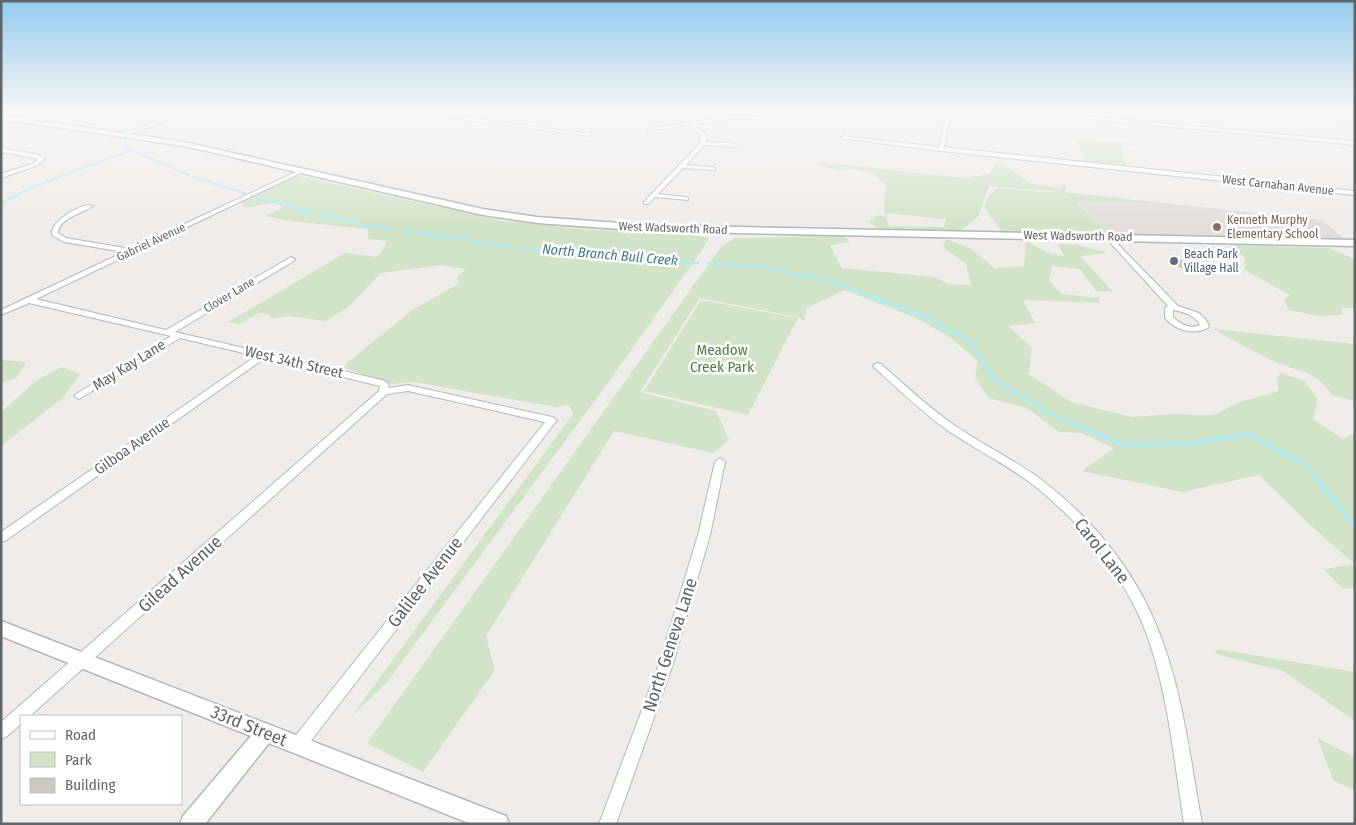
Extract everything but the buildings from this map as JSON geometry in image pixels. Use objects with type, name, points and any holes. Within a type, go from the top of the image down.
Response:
[{"type":"main road","name":"West Wadsworth Road","points":[[209,150],[483,212],[590,225],[646,228],[1355,243]]},
{"type":"street","points":[[1,150],[42,157],[39,162],[1,176]]},
{"type":"street","points":[[646,203],[697,150]]},
{"type":"street","name":"West Carnahan Avenue","points":[[945,150],[1355,193]]},
{"type":"street","points":[[682,166],[713,169]]},
{"type":"street","name":"Gabriel Avenue","points":[[1,312],[302,171]]},
{"type":"street","points":[[654,195],[686,199]]},
{"type":"street","points":[[90,206],[60,222],[55,227],[54,234],[64,240],[131,251]]},
{"type":"street","points":[[1108,237],[1175,308]]},
{"type":"street","name":"Clover Lane","points":[[168,332],[290,259]]},
{"type":"street","name":"West 34th Street","points":[[28,300],[379,382],[385,385],[384,392]]},
{"type":"street","name":"May Kay Lane","points":[[79,396],[179,335]]},
{"type":"street","name":"Gilboa Avenue","points":[[1,538],[263,355]]},
{"type":"street","name":"Carol Lane","points":[[878,366],[948,426],[1007,461],[1038,483],[1062,503],[1108,553],[1130,585],[1157,644],[1168,685],[1193,824]]},
{"type":"street","name":"Galilee Avenue","points":[[298,745],[552,420],[408,388],[384,392]]},
{"type":"street","name":"Gilead Avenue","points":[[20,715],[384,392]]},
{"type":"street","name":"North Geneva Lane","points":[[607,824],[665,667],[704,535],[720,462]]},
{"type":"street","name":"33rd Street","points":[[1,628],[498,824]]},
{"type":"street","name":"Gilead Avenue","points":[[1,732],[20,715]]},
{"type":"street","points":[[191,824],[266,732]]},
{"type":"shaded area","name":"Kenneth Murphy Elementary School","points":[[1077,201],[1144,203],[1145,201],[1322,220],[1344,239],[1111,235]]},
{"type":"green space","points":[[1081,150],[1121,150],[1127,167],[1086,162]]},
{"type":"green space","points":[[818,162],[964,178],[990,174],[996,163],[1002,164],[1032,184],[1061,188],[1063,184],[1067,185],[1065,192],[1145,201],[1145,203],[1077,202],[1111,235],[1003,233],[984,207],[989,195],[998,188],[1064,192],[989,186],[978,217],[960,231],[878,228],[869,222],[878,215],[886,217],[889,226],[944,227],[946,219],[884,213],[886,185],[874,174],[854,169],[839,171],[816,165]]},
{"type":"green space","points":[[298,176],[503,221],[579,229],[692,235],[709,238],[602,391],[387,682],[351,717],[573,414],[569,405],[556,407],[414,382],[390,384],[342,367],[411,311],[458,284],[457,277],[466,269],[441,265],[381,273],[348,307],[326,321],[288,316],[272,319],[268,314],[260,313],[238,324],[228,322],[345,253],[376,257],[383,250],[387,241],[368,239],[368,229],[291,221],[265,216],[282,208],[278,202],[244,208],[241,202]]},
{"type":"green space","points":[[842,236],[850,241],[830,246],[842,268],[934,277],[949,284],[971,285],[966,264],[943,247],[946,239],[970,248],[994,268],[1024,266],[1026,241],[1051,254],[1064,256],[1058,244],[1078,245],[1108,253],[1080,256],[1113,292],[1096,291],[1080,269],[1052,266],[1049,280],[1061,294],[1099,298],[1099,303],[1023,300],[1035,323],[1009,326],[1032,348],[1029,374],[1071,402],[1132,417],[1171,414],[1213,415],[1240,402],[1279,391],[1277,378],[1281,373],[1305,381],[1318,400],[1313,419],[1343,439],[1355,433],[1355,589],[1342,588],[1324,569],[1354,564],[1259,475],[1182,492],[1082,471],[1114,448],[1081,433],[1059,432],[1027,408],[989,398],[975,377],[978,361],[948,336],[916,318],[845,290],[806,308],[805,321],[798,317],[700,298],[640,392],[716,411],[729,440],[713,453],[614,431],[486,636],[495,670],[423,772],[367,743],[721,247],[735,238]]},
{"type":"green space","points":[[1230,245],[1328,248],[1355,259],[1355,308],[1342,308],[1341,315],[1319,316],[1289,310],[1284,300],[1290,295],[1245,270],[1245,258]]},
{"type":"green space","name":"Meadow Creek Park","points":[[701,300],[798,318],[748,415],[644,391]]},
{"type":"green space","points":[[1213,329],[1355,344],[1355,401],[1332,395],[1320,381],[1307,373],[1252,351]]},
{"type":"green space","points":[[1,360],[26,362],[17,377],[1,384]]},
{"type":"green space","points":[[61,367],[80,374],[64,397],[1,446],[1,412],[36,381]]},
{"type":"green space","points":[[1217,649],[1355,672],[1355,721],[1283,671],[1215,654]]},
{"type":"green space","points":[[1317,738],[1355,757],[1355,790],[1334,781]]},
{"type":"waterway","points":[[22,192],[132,150]]},
{"type":"waterway","name":"North Branch Bull Creek","points":[[132,150],[189,175]]},
{"type":"waterway","name":"North Branch Bull Creek","points":[[193,177],[241,192]]},
{"type":"waterway","points":[[1,203],[25,191]]},
{"type":"waterway","name":"North Branch Bull Creek","points":[[237,191],[246,194]]},
{"type":"waterway","name":"North Branch Bull Creek","points":[[253,196],[312,212]]},
{"type":"waterway","name":"North Branch Bull Creek","points":[[320,214],[353,222]]},
{"type":"waterway","name":"North Branch Bull Creek","points":[[362,225],[393,229]]},
{"type":"waterway","name":"North Branch Bull Creek","points":[[402,230],[511,247]]},
{"type":"waterway","name":"North Branch Bull Creek","points":[[522,248],[644,260],[698,263]]},
{"type":"waterway","name":"North Branch Bull Creek","points":[[708,263],[756,266],[826,280],[870,296]]},
{"type":"waterway","name":"North Branch Bull Creek","points":[[867,295],[925,316],[971,342],[995,380],[1055,416],[1089,430]]},
{"type":"waterway","name":"North Branch Bull Creek","points":[[1086,429],[1125,445],[1190,444],[1247,434],[1305,464],[1355,526]]},
{"type":"place","name":"Kenneth Murphy Elementary School","points":[[1217,227]]},
{"type":"place","name":"Beach Park Village Hall","points":[[1174,261]]}]
